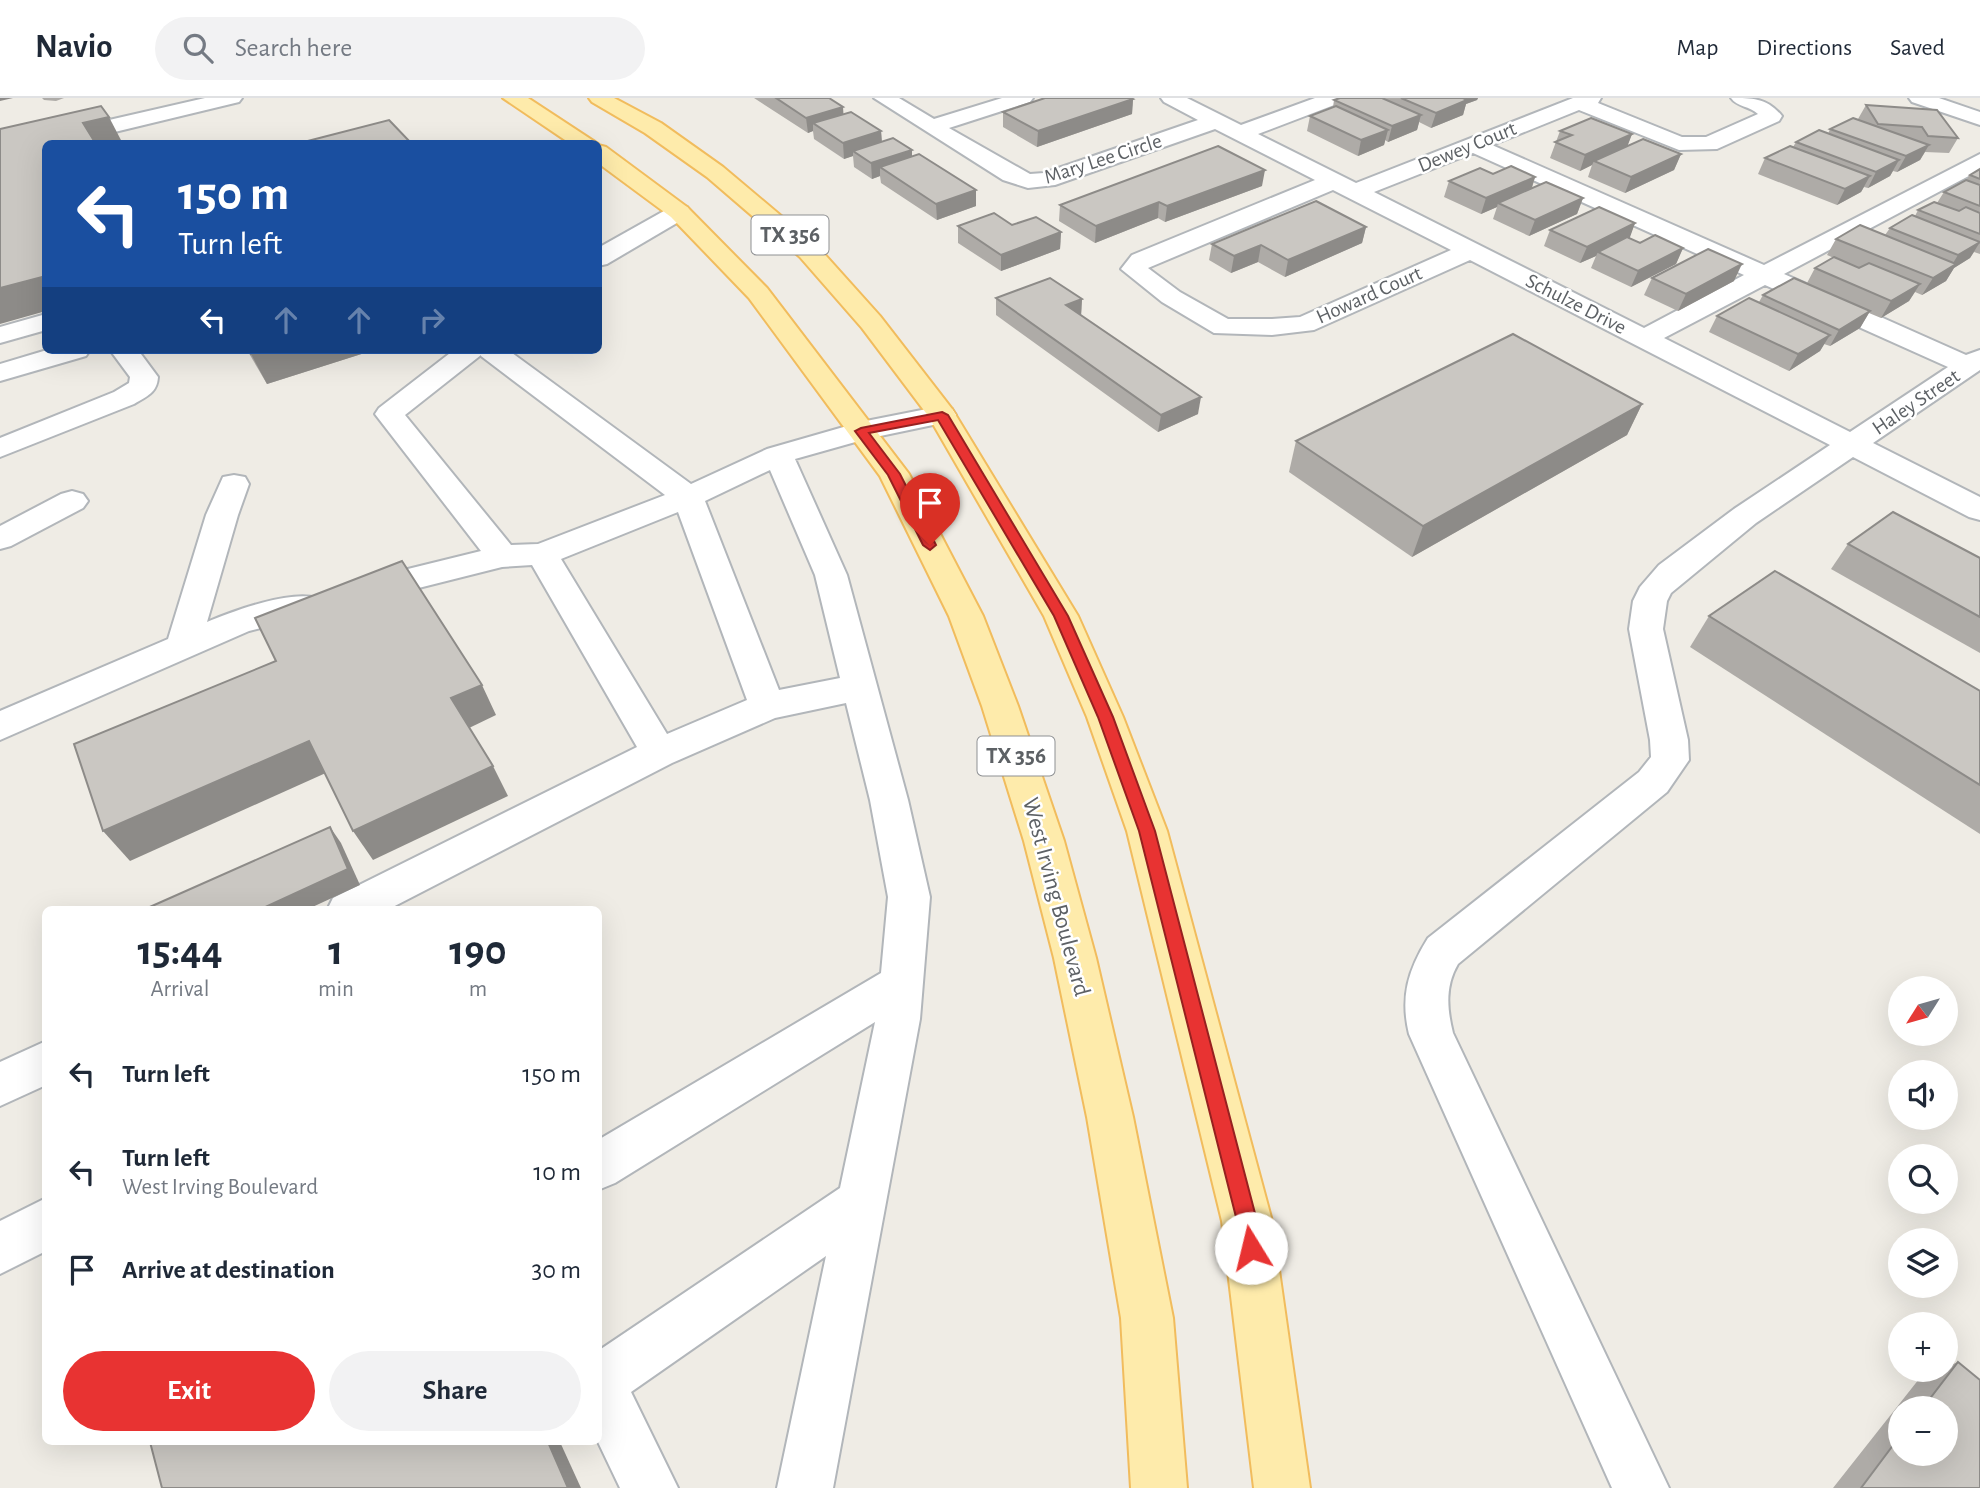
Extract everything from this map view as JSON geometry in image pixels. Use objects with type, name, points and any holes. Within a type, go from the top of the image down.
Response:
[{"type":"main road","points":[[513,98],[580,140]]},
{"type":"main road","name":"TX 356","points":[[599,98],[653,128],[715,172],[809,252],[871,322],[942,415],[1061,616],[1105,717],[1147,831],[1247,1221],[1282,1488]]},
{"type":"main road","name":"West Irving Boulevard","points":[[602,155],[680,212],[758,293],[894,474],[966,616],[1000,706],[1044,841],[1075,958],[1110,1117],[1147,1318],[1159,1488]]},
{"type":"street","points":[[0,148],[39,137],[132,121],[232,98]]},
{"type":"street","name":"Mary Lee Circle","points":[[884,98],[1011,175],[1038,181],[1335,98]]},
{"type":"street","points":[[932,127],[1023,98]]},
{"type":"street","name":"Schulze Drive","points":[[1171,98],[1851,445],[1972,496]]},
{"type":"street","name":"Dewey Court","points":[[1223,327],[1171,297],[1134,269],[1141,260],[1345,187],[1474,145],[1586,100],[1679,143],[1709,144],[1770,116],[1761,105],[1741,98]]},
{"type":"street","points":[[1919,98],[1980,119]]},
{"type":"street","points":[[1952,98],[1980,108]]},
{"type":"street","points":[[77,140],[120,130],[132,121]]},
{"type":"street","points":[[0,134],[39,137]]},
{"type":"street","points":[[1474,145],[1765,275],[1974,362]]},
{"type":"street","points":[[1643,339],[1980,161]]},
{"type":"street","points":[[602,257],[680,212]]},
{"type":"street","name":"Howard Court","points":[[1223,327],[1305,324],[1470,251]]},
{"type":"street","points":[[0,335],[42,324]]},
{"type":"street","points":[[0,373],[63,354]]},
{"type":"street","points":[[0,448],[124,398],[143,387],[144,377],[127,354]]},
{"type":"street","points":[[466,354],[389,414],[502,556]]},
{"type":"street","points":[[496,354],[688,498],[767,706]]},
{"type":"street","name":"Haley Street","points":[[1641,1488],[1431,1034],[1424,1010],[1425,988],[1432,967],[1443,951],[1653,782],[1670,760],[1669,740],[1646,629],[1650,601],[1657,587],[1671,573],[1745,516],[1974,362]]},
{"type":"street","points":[[0,726],[239,622],[502,556],[542,554],[688,498],[778,455],[861,431],[942,415]]},
{"type":"street","points":[[778,455],[831,575],[889,800],[909,897],[898,1019],[805,1488]]},
{"type":"street","points":[[183,647],[222,515],[234,484]]},
{"type":"street","points":[[0,539],[72,501]]},
{"type":"street","points":[[542,554],[660,754]]},
{"type":"street","points":[[362,906],[660,754],[767,706],[860,687]]},
{"type":"street","points":[[602,1165],[901,984]]},
{"type":"street","points":[[0,1085],[42,1064]]},
{"type":"street","points":[[602,1381],[862,1202]]},
{"type":"street","points":[[0,1248],[42,1225]]},
{"type":"street","points":[[602,1392],[650,1488]]},
{"type":"building","points":[[776,98],[829,98],[843,107],[806,118]]},
{"type":"building","points":[[1045,98],[1133,99],[1038,131],[1003,112]]},
{"type":"building","points":[[1382,98],[1421,115],[1392,126],[1334,100]]},
{"type":"building","points":[[1401,98],[1463,98],[1467,100],[1436,113]]},
{"type":"building","points":[[1866,105],[1937,110],[1958,138],[1928,136],[1922,127],[1878,124]]},
{"type":"building","points":[[101,106],[109,117],[83,123],[94,140],[42,140],[42,277],[0,288],[0,129]]},
{"type":"building","points":[[1336,106],[1388,130],[1361,140],[1310,116]]},
{"type":"building","points":[[851,112],[881,131],[843,143],[813,123]]},
{"type":"building","points":[[1591,118],[1632,134],[1585,155],[1555,142],[1572,135],[1560,131]]},
{"type":"building","points":[[1853,118],[1929,145],[1906,156],[1830,129]]},
{"type":"building","points":[[389,120],[408,140],[312,140]]},
{"type":"building","points":[[1819,130],[1899,160],[1876,172],[1796,142]]},
{"type":"building","points":[[893,138],[912,150],[871,163],[853,151]]},
{"type":"building","points":[[1643,139],[1681,154],[1631,177],[1594,161]]},
{"type":"building","points":[[1218,146],[1265,170],[1167,206],[1159,202],[1096,226],[1060,205]]},
{"type":"building","points":[[1790,146],[1870,176],[1845,189],[1765,158]]},
{"type":"building","points":[[919,154],[976,190],[936,204],[880,167]]},
{"type":"building","points":[[1511,166],[1535,177],[1486,198],[1449,181],[1480,168],[1493,174]]},
{"type":"building","points":[[1980,169],[1980,179],[1970,175]]},
{"type":"building","points":[[1966,180],[1980,185],[1980,206],[1944,192]]},
{"type":"building","points":[[1546,182],[1583,198],[1535,220],[1498,203]]},
{"type":"building","points":[[1316,201],[1366,227],[1288,260],[1261,245],[1234,256],[1212,244]]},
{"type":"building","points":[[1934,202],[1959,211],[1966,207],[1980,213],[1980,234],[1918,210]]},
{"type":"building","points":[[1599,207],[1635,223],[1587,247],[1550,230]]},
{"type":"building","points":[[994,213],[1012,225],[1036,217],[1061,232],[1001,255],[958,226]]},
{"type":"building","points":[[1912,215],[1980,242],[1958,255],[1890,228]]},
{"type":"building","points":[[1860,225],[1956,264],[1933,278],[1836,239]]},
{"type":"building","points":[[1655,235],[1683,248],[1638,271],[1598,252],[1627,237],[1640,243]]},
{"type":"building","points":[[1708,249],[1742,264],[1686,294],[1652,278]]},
{"type":"building","points":[[1834,257],[1859,268],[1869,263],[1920,284],[1891,301],[1815,268]]},
{"type":"building","points":[[1050,278],[1082,299],[1066,305],[1201,397],[1161,415],[996,298]]},
{"type":"building","points":[[1794,278],[1870,311],[1839,330],[1763,295]]},
{"type":"building","points":[[1749,298],[1830,335],[1798,354],[1717,316]]},
{"type":"building","points":[[1513,334],[1642,404],[1423,526],[1296,441]]},
{"type":"building","points":[[1893,512],[1980,558],[1980,617],[1848,544]]},
{"type":"building","points":[[402,561],[482,685],[451,698],[493,766],[353,831],[309,741],[103,831],[74,744],[276,661],[255,618]]},
{"type":"building","points":[[1775,571],[1980,691],[1980,785],[1709,616]]},
{"type":"building","points":[[330,827],[348,869],[268,906],[152,906]]},
{"type":"building","points":[[1958,1362],[1980,1380],[1980,1488],[1861,1488],[1888,1452],[1888,1466],[1958,1466],[1958,1396],[1932,1396],[1943,1382],[1958,1382]]},
{"type":"building","points":[[151,1445],[549,1445],[568,1488],[162,1488]]},
{"type":"route","points":[[930,545],[894,474],[861,431],[942,415],[1061,616],[1105,717],[1147,831],[1247,1221],[1251,1248]]}]
